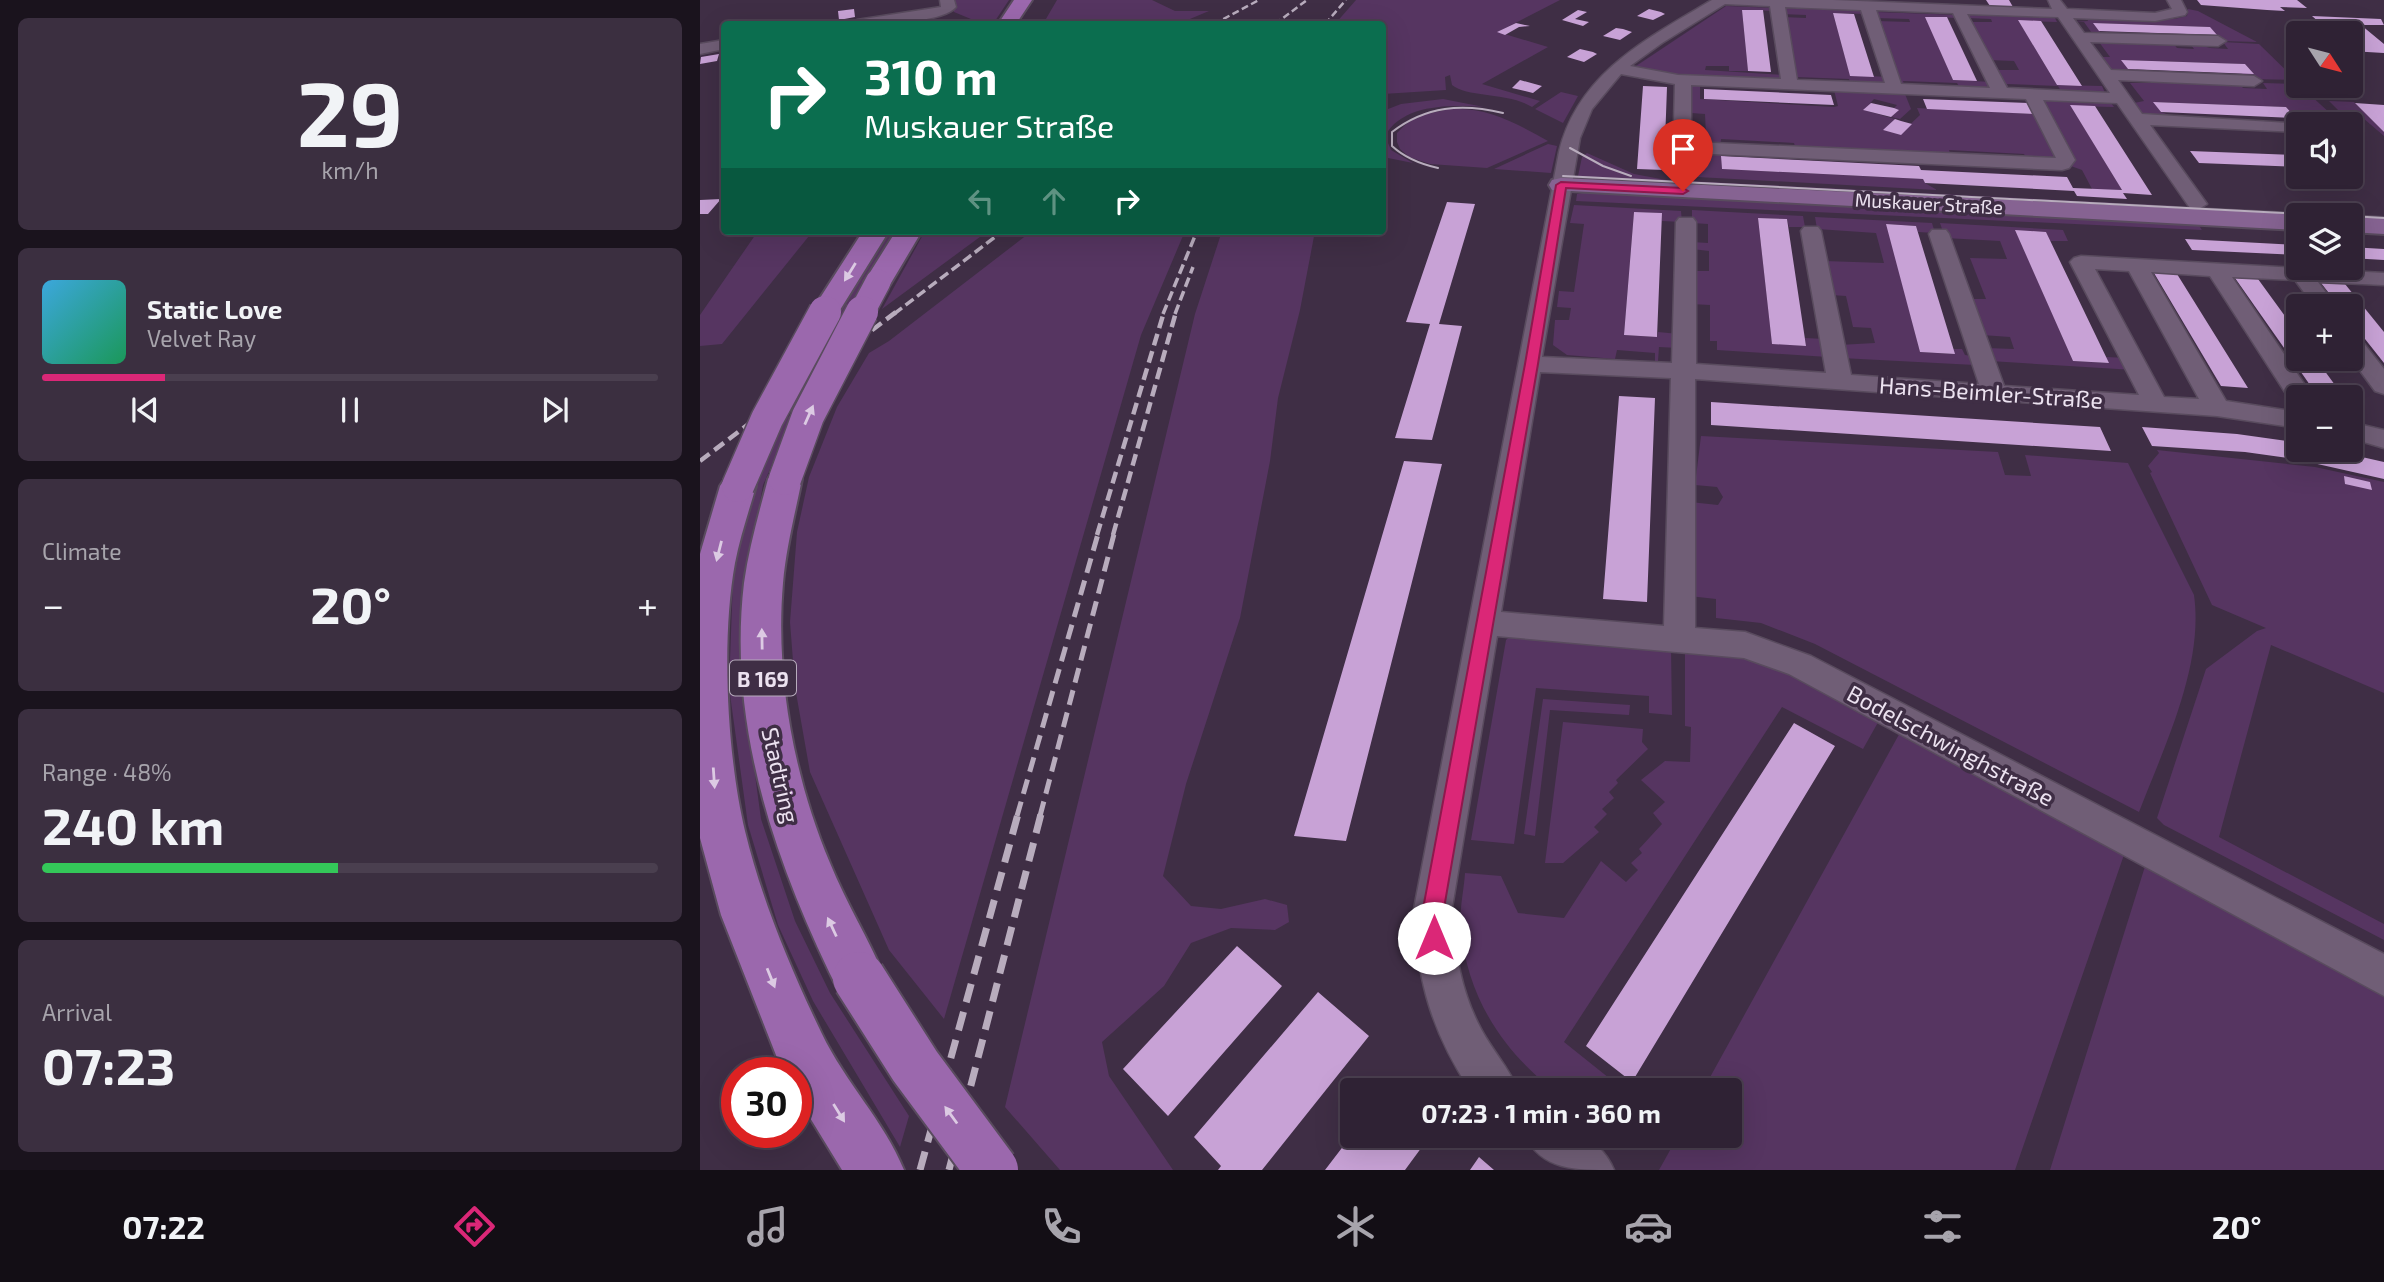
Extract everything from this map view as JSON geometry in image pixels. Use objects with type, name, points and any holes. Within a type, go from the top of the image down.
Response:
[{"type":"main road","points":[[1009,21],[1023,0]]},
{"type":"main road","name":"B 169","points":[[873,235],[825,312],[769,412],[737,485],[716,563],[708,633],[707,692],[715,792],[722,832],[746,915],[804,1056],[875,1170]]},
{"type":"main road","name":"Stadtring","points":[[907,235],[878,282],[808,416],[785,479],[764,575],[763,682],[771,744],[786,811],[808,873],[859,978],[915,1066],[992,1170]]},
{"type":"street","points":[[1487,1078],[1471,1058],[1455,1021],[1436,962],[1432,914],[1532,364],[1561,185],[1573,131],[1582,111],[1602,82],[1616,68],[1724,0],[2063,14],[2171,15],[2180,9],[2174,0]]},
{"type":"street","points":[[2054,0],[2197,204]]},
{"type":"street","points":[[1777,3],[1790,85]]},
{"type":"street","points":[[871,21],[946,5]]},
{"type":"street","points":[[1867,6],[1900,89]]},
{"type":"street","points":[[1958,10],[2001,93]]},
{"type":"street","points":[[2079,37],[2218,41]]},
{"type":"street","points":[[700,49],[721,46]]},
{"type":"street","points":[[1616,68],[1683,80],[2122,98]]},
{"type":"street","points":[[2106,75],[2254,81]]},
{"type":"street","name":"Muskauer Straße","points":[[1683,80],[1682,154],[2062,164],[2066,160],[2032,94]]},
{"type":"street","points":[[2137,119],[2286,126]]},
{"type":"street","name":"Muskauer Straße","points":[[1561,185],[2286,221]]},
{"type":"street","points":[[1679,639],[1686,222]]},
{"type":"street","points":[[2363,225],[2384,226]]},
{"type":"street","points":[[1811,231],[1840,382]]},
{"type":"street","name":"Muskauer Straße","points":[[1939,234],[1994,392]]},
{"type":"street","points":[[2156,404],[2081,262],[2286,273]]},
{"type":"street","points":[[2136,265],[2217,408]]},
{"type":"street","points":[[2217,270],[2293,385]]},
{"type":"street","points":[[2363,278],[2384,279]]},
{"type":"street","points":[[2363,358],[2384,386]]},
{"type":"street","name":"Hans-Beimler-Straße","points":[[1532,364],[1683,371],[2217,408],[2286,418]]},
{"type":"street","points":[[2363,433],[2384,439]]},
{"type":"street","name":"Bodelschwinghstraße","points":[[1484,623],[1745,645],[1800,665],[2384,976]]},
{"type":"street","points":[[1563,1148],[1591,1170]]},
{"type":"shaded area","points":[[950,0],[1009,0],[995,21],[976,21],[954,12]]},
{"type":"shaded area","points":[[1057,0],[1152,0],[1175,11],[1209,11],[1185,21],[1045,21]]},
{"type":"shaded area","points":[[1356,0],[1560,0],[1498,32],[1548,47],[1482,84],[1540,101],[1532,107],[1512,99],[1459,89],[1452,85],[1450,75],[1445,77],[1446,90],[1386,94],[1386,21],[1338,21]]},
{"type":"shaded area","points":[[1726,6],[1775,8],[1776,11],[1742,10],[1748,71],[1729,71],[1729,66],[1706,66],[1705,70],[1786,75],[1787,81],[1677,78],[1636,66]]},
{"type":"shaded area","points":[[1781,8],[1865,11],[1866,14],[1833,13],[1850,75],[1888,77],[1891,86],[1851,86],[1849,79],[1795,77],[1782,17],[1806,18],[1806,15],[1781,14]]},
{"type":"shaded area","points":[[2188,9],[2198,11],[2257,42],[2222,41],[2209,27],[2094,23],[2103,36],[2094,36],[2084,22],[2075,22],[2088,21],[2086,17],[2174,19],[2187,16]]},
{"type":"shaded area","points":[[1875,12],[1958,15],[1959,18],[1926,17],[1953,80],[1992,82],[1996,89],[1961,90],[1957,83],[1903,81],[1905,87],[1899,87],[1876,21],[1910,22],[1909,19],[1875,18]]},
{"type":"shaded area","points":[[1965,15],[2055,18],[2057,22],[2019,21],[2057,85],[2102,86],[2105,93],[2062,93],[2058,86],[2007,84],[2010,91],[2005,91],[1994,70],[2019,70],[2014,61],[1989,60],[1968,22],[1992,22],[1991,19],[1967,18]]},
{"type":"shaded area","points":[[2171,41],[2177,48],[2194,49],[2189,42],[2210,48],[2228,49],[2223,42],[2259,44],[2286,70],[2286,80],[2248,79],[2242,73],[2253,73],[2245,64],[2122,60],[2128,69],[2136,69],[2139,73],[2112,72],[2100,57],[2110,57],[2099,42]]},
{"type":"shaded area","points":[[2152,78],[2237,81],[2243,88],[2267,89],[2263,83],[2286,84],[2286,98],[2313,98],[2329,112],[2291,112],[2286,107],[2154,102],[2161,112],[2172,116],[2143,116],[2134,103],[2144,101],[2130,83],[2156,83]]},
{"type":"shaded area","points":[[1700,84],[1700,99],[1834,107],[1838,106],[1834,90],[1905,94],[1911,109],[1900,119],[1891,117],[1898,110],[1894,108],[1897,105],[1874,99],[1864,110],[1895,119],[1884,130],[1900,134],[1920,115],[1917,108],[2033,114],[2028,103],[2033,103],[2060,159],[2028,161],[2024,154],[1949,150],[1951,157],[1796,150],[1794,143],[1721,139],[1720,147],[1691,145],[1691,135],[1706,136],[1705,114],[1691,113],[1690,85]]},
{"type":"shaded area","points":[[1561,92],[1578,96],[1563,123],[1535,109]]},
{"type":"shaded area","points":[[1443,99],[1484,107],[1429,108],[1404,117],[1386,135],[1386,110],[1401,104]]},
{"type":"shaded area","points":[[2043,99],[2111,103],[2114,107],[2071,106],[2122,190],[2092,189],[2082,170],[2068,165],[2069,156],[2073,154],[2052,115],[2045,113]]},
{"type":"shaded area","points":[[2329,101],[2354,102],[2384,132],[2384,136],[2363,118],[2363,112],[2340,112]]},
{"type":"shaded area","points":[[1449,109],[1489,114],[1512,122],[1548,141],[1487,168],[1430,164],[1409,157],[1400,149],[1397,133],[1405,125],[1418,116]]},
{"type":"shaded area","points":[[1386,138],[1391,150],[1413,163],[1386,158]]},
{"type":"shaded area","points":[[1548,144],[1557,146],[1551,173],[1494,169]]},
{"type":"shaded area","points":[[1687,150],[1721,152],[1722,169],[1923,179],[1937,190],[1679,176],[1679,163]]},
{"type":"shaded area","points":[[1587,153],[1634,174],[1677,182],[1584,181],[1584,177],[1578,176],[1582,157]]},
{"type":"shaded area","points":[[1687,181],[2176,206],[2179,209],[1687,187]]},
{"type":"shaded area","points":[[1591,191],[2196,221],[2202,230],[1576,201],[1577,194]]},
{"type":"shaded area","points":[[1574,205],[1681,211],[1682,222],[1662,221],[1662,213],[1634,212],[1624,335],[1657,337],[1658,332],[1679,334],[1678,348],[1659,347],[1658,361],[1655,361],[1655,353],[1617,350],[1615,359],[1567,355],[1553,345],[1555,320],[1569,320],[1571,308],[1557,307],[1559,291],[1574,292],[1584,224],[1570,223]]},
{"type":"shaded area","points":[[1692,210],[1803,216],[1805,227],[1789,227],[1787,219],[1758,218],[1772,343],[1806,346],[1805,338],[1825,339],[1828,357],[1717,350],[1717,341],[1710,341],[1710,305],[1691,304],[1692,271],[1709,271],[1709,251],[1692,249],[1692,242],[1708,243],[1708,224],[1692,223]]},
{"type":"shaded area","points":[[1815,217],[1932,223],[1935,233],[1918,232],[1916,226],[1887,224],[1920,352],[1954,354],[1953,349],[1962,349],[1965,355],[1973,356],[1975,365],[1841,358],[1839,345],[1875,343],[1871,328],[1853,327],[1846,296],[1831,295],[1824,261],[1884,263],[1876,233],[1817,229]]},
{"type":"shaded area","points":[[1940,223],[2063,230],[2068,241],[2050,241],[2046,232],[2016,231],[2073,361],[2108,363],[2106,357],[2128,358],[2134,370],[1990,361],[1986,348],[2014,349],[2010,337],[1982,335],[1970,299],[1986,299],[1970,258],[2007,259],[2000,241],[1945,238]]},
{"type":"shaded area","points":[[755,235],[810,235],[722,344],[700,346],[700,315]]},
{"type":"shaded area","points":[[886,235],[895,235],[821,358],[803,371]]},
{"type":"shaded area","points":[[923,235],[983,235],[882,309]]},
{"type":"shaded area","points":[[1027,235],[1183,235],[1141,335],[944,1019],[889,950],[810,772],[795,687],[790,622],[797,532],[809,477],[837,407],[869,353],[889,341]]},
{"type":"shaded area","points":[[1221,235],[1314,235],[1300,310],[1278,398],[1270,461],[1240,618],[1186,784],[1163,876],[1191,906],[1221,909],[1265,899],[1287,905],[1289,922],[1275,930],[1231,928],[1191,943],[1164,986],[1102,1042],[1109,1076],[1173,1170],[1060,1170],[1005,1107],[1195,314]]},
{"type":"shaded area","points":[[795,412],[763,485],[746,579],[743,686],[761,819],[795,921],[830,993],[909,1116],[900,1147],[813,1001],[778,925],[748,825],[729,687],[733,579],[749,500],[779,423]]},
{"type":"shaded area","points":[[1701,436],[1998,452],[2005,475],[2031,476],[2025,455],[2128,463],[2194,595],[2196,622],[2188,678],[2180,706],[2139,812],[1815,644],[1761,623],[1716,618],[1716,599],[1689,596],[1690,502],[1718,505],[1723,497],[1717,487],[1695,485]]},
{"type":"shaded area","points":[[2157,450],[2315,467],[2384,482],[2384,693],[2271,645],[2219,837],[2384,924],[2384,940],[2164,825],[2157,818],[2206,669],[2257,631],[2266,628],[2212,605],[2150,473],[2152,472],[2148,466],[2159,453]]},
{"type":"shaded area","points":[[1511,635],[1671,648],[1672,715],[1649,713],[1649,696],[1536,688],[1514,844],[1471,840],[1506,640]]},
{"type":"shaded area","points":[[1685,648],[1722,650],[1791,669],[1881,717],[1863,749],[1782,707],[1564,1042],[1609,1078],[1539,1078],[1502,1038],[1489,1018],[1470,975],[1461,927],[1465,873],[1501,876],[1518,913],[1564,918],[1601,861],[1626,882],[1638,870],[1631,863],[1642,853],[1639,849],[1662,824],[1653,813],[1665,802],[1641,780],[1665,761],[1690,762],[1691,727],[1685,726]]},
{"type":"shaded area","points":[[1543,699],[1630,705],[1629,715],[1550,710],[1535,836],[1524,834]]},
{"type":"shaded area","points":[[1563,722],[1643,729],[1642,742],[1648,749],[1616,780],[1618,783],[1609,792],[1614,798],[1602,809],[1607,814],[1594,827],[1599,832],[1563,863],[1545,863]]},
{"type":"shaded area","points":[[1902,729],[2126,849],[2015,1170],[1659,1170],[1671,1148],[1742,1148],[1742,1078],[1710,1078]]},
{"type":"shaded area","points":[[2147,860],[2384,987],[2384,1170],[2050,1170]]},
{"type":"building","points":[[1986,0],[2009,0],[2013,7],[1990,6]]},
{"type":"building","points":[[2197,0],[2297,0],[2307,8],[2280,7],[2285,11],[2267,10],[2201,5]]},
{"type":"building","points":[[854,9],[855,17],[839,20],[838,11]]},
{"type":"building","points":[[1649,9],[1665,14],[1653,20],[1637,16]]},
{"type":"building","points":[[1578,10],[1587,12],[1575,19],[1589,22],[1583,26],[1562,20]]},
{"type":"building","points":[[1742,10],[1763,10],[1771,72],[1748,71]]},
{"type":"building","points":[[1833,13],[1854,14],[1874,77],[1850,76]]},
{"type":"building","points":[[2312,16],[2381,19],[2384,25],[2363,25],[2363,21],[2318,21]]},
{"type":"building","points":[[1925,17],[1947,17],[1977,81],[1953,80]]},
{"type":"building","points":[[2018,20],[2041,21],[2082,86],[2057,85]]},
{"type":"building","points":[[1516,23],[1530,26],[1519,27],[1505,35],[1497,32]]},
{"type":"building","points":[[2093,23],[2210,27],[2217,35],[2099,31]]},
{"type":"building","points":[[2363,27],[2384,44],[2384,53],[2363,52]]},
{"type":"building","points":[[1616,28],[1632,32],[1620,40],[1603,36]]},
{"type":"building","points":[[1580,49],[1597,54],[1584,62],[1567,57]]},
{"type":"building","points":[[719,54],[717,61],[700,64],[701,57]]},
{"type":"building","points":[[2121,60],[2245,64],[2254,74],[2128,69]]},
{"type":"building","points":[[1520,80],[1542,86],[1533,93],[1512,88]]},
{"type":"building","points":[[1643,86],[1667,87],[1664,170],[1637,169]]},
{"type":"building","points":[[1704,89],[1831,95],[1834,105],[1704,99]]},
{"type":"building","points":[[1923,99],[2028,103],[2034,114],[1927,109]]},
{"type":"building","points":[[2153,102],[2286,107],[2291,112],[2286,112],[2286,118],[2161,112]]},
{"type":"building","points":[[1871,103],[1899,110],[1891,117],[1863,110]]},
{"type":"building","points":[[2355,103],[2384,105],[2384,132]]},
{"type":"building","points":[[2070,105],[2095,106],[2152,195],[2123,193],[2127,199],[2077,196],[2074,191],[1925,183],[1923,179],[1722,169],[1721,156],[1919,166],[1921,170],[2067,177],[2073,188],[2122,190]]},
{"type":"building","points":[[1895,119],[1912,124],[1901,135],[1883,130]]},
{"type":"building","points":[[2190,151],[2286,155],[2286,167],[2199,163]]},
{"type":"building","points":[[721,199],[708,214],[700,214],[700,200]]},
{"type":"building","points":[[1447,202],[1475,204],[1439,324],[1462,326],[1432,440],[1395,438],[1430,324],[1406,322]]},
{"type":"building","points":[[1634,212],[1662,213],[1657,337],[1624,335]]},
{"type":"building","points":[[1758,218],[1787,219],[1806,346],[1772,344]]},
{"type":"building","points":[[1886,224],[1916,226],[1955,354],[1920,352]]},
{"type":"building","points":[[2015,230],[2046,232],[2109,363],[2073,361]]},
{"type":"building","points":[[2185,239],[2286,244],[2286,254],[2192,250]]},
{"type":"building","points":[[2363,248],[2384,249],[2384,260],[2363,259]]},
{"type":"building","points":[[2154,273],[2177,274],[2248,388],[2221,386]]},
{"type":"building","points":[[2235,278],[2258,279],[2286,318],[2286,351]]},
{"type":"building","points":[[2321,283],[2345,284],[2353,294],[2330,294]]},
{"type":"building","points":[[2363,306],[2384,332],[2384,363],[2363,336]]},
{"type":"building","points":[[2300,371],[2325,371],[2335,385],[2310,385]]},
{"type":"building","points":[[1619,396],[1655,398],[1647,602],[1603,599]]},
{"type":"building","points":[[1711,402],[2100,427],[2111,451],[1711,425]]},
{"type":"building","points":[[2142,427],[2237,434],[2286,441],[2286,458],[2245,452],[2152,446]]},
{"type":"building","points":[[2363,457],[2384,462],[2384,479],[2313,463],[2363,462]]},
{"type":"building","points":[[1404,461],[1442,464],[1346,841],[1294,836]]},
{"type":"building","points":[[2344,476],[2370,482],[2372,490],[2345,484]]},
{"type":"building","points":[[1794,723],[1835,746],[1634,1078],[1627,1078],[1586,1046]]},
{"type":"building","points":[[1237,946],[1282,986],[1168,1116],[1123,1069]]},
{"type":"building","points":[[1318,992],[1369,1036],[1262,1170],[1218,1170],[1221,1166],[1194,1137]]},
{"type":"building","points":[[1342,1148],[1421,1148],[1405,1170],[1325,1170]]},
{"type":"building","points":[[1479,1157],[1494,1170],[1470,1170]]},
{"type":"tram line","points":[[1438,168],[1413,160],[1397,150],[1392,146],[1392,132],[1418,117],[1445,109],[1473,108],[1503,113]]},
{"type":"tram line","points":[[1570,148],[1603,166],[1631,176]]},
{"type":"tram line","points":[[1563,176],[2286,213]]},
{"type":"tram line","points":[[2363,217],[2384,218]]},
{"type":"railway","points":[[1220,21],[1259,0]]},
{"type":"railway","points":[[1279,21],[1307,0]]},
{"type":"railway","points":[[1328,21],[1346,0]]},
{"type":"railway","points":[[894,314],[998,235]]},
{"type":"railway","points":[[1163,314],[1195,235]]},
{"type":"railway","points":[[1175,314],[1193,267]]},
{"type":"railway","points":[[700,461],[896,312]]},
{"type":"railway","points":[[1097,535],[1164,312]]},
{"type":"railway","points":[[1113,535],[1176,312]]},
{"type":"railway","points":[[1017,816],[1098,534]]},
{"type":"railway","points":[[1040,816],[1114,534]]},
{"type":"railway","points":[[920,1170],[1018,814]]},
{"type":"railway","points":[[949,1170],[1041,814]]},
{"type":"route","points":[[1434,938],[1432,914],[1488,593],[1532,364],[1561,185],[1683,191]]}]
